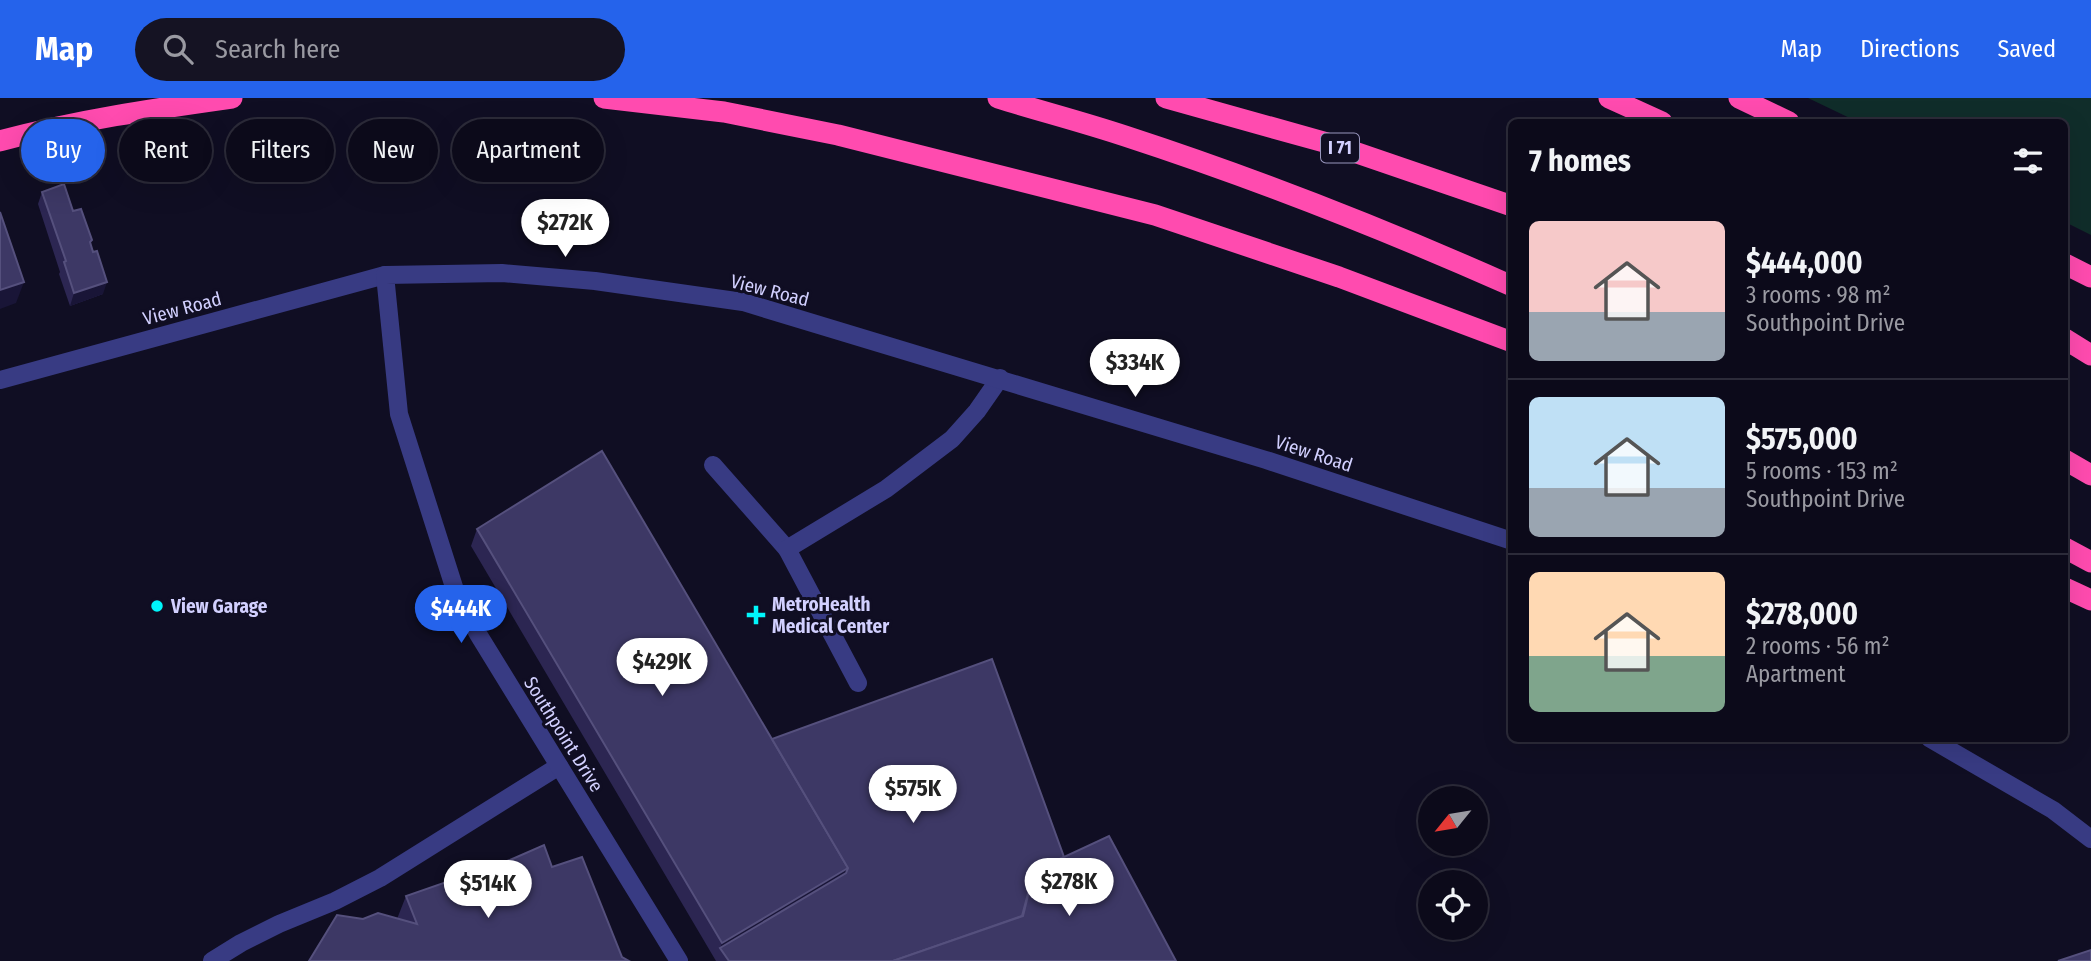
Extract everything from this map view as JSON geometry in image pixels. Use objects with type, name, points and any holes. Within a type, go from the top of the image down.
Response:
[{"type":"highway","points":[[0,141],[134,111],[232,98]]},
{"type":"highway","points":[[604,98],[724,112],[838,135],[1155,215],[1339,277],[1508,340]]},
{"type":"highway","points":[[998,98],[1124,135],[1264,184],[1508,284]]},
{"type":"highway","name":"I 71","points":[[1166,98],[1331,144],[1508,205]]},
{"type":"highway","points":[[1609,98],[1655,119]]},
{"type":"highway","points":[[1740,98],[1782,119]]},
{"type":"highway","points":[[2068,266],[2091,277]]},
{"type":"highway","points":[[2068,341],[2091,355]]},
{"type":"highway","points":[[2068,462],[2091,475]]},
{"type":"highway","points":[[2068,550],[2091,562]]},
{"type":"highway","points":[[2068,589],[2091,600]]},
{"type":"street","name":"View Road","points":[[0,380],[385,275],[502,272],[595,281],[743,302],[1266,460],[1508,540]]},
{"type":"street","name":"Southpoint Drive","points":[[385,275],[399,414],[455,590],[478,634],[679,961]]},
{"type":"street","points":[[787,549],[886,489],[952,439],[977,411],[999,378]]},
{"type":"street","points":[[713,465],[787,549],[858,683]]},
{"type":"street","points":[[1936,742],[2053,810],[2091,839]]},
{"type":"street","points":[[212,961],[279,924],[335,901],[380,878],[559,766]]},
{"type":"green space","points":[[1808,98],[2091,98],[2091,235],[2068,224],[2068,119],[1852,119]]},
{"type":"building","points":[[64,184],[73,211],[81,209],[92,240],[90,242],[93,252],[97,251],[107,282],[74,293],[42,192]]},
{"type":"building","points":[[0,212],[24,282],[0,290]]},
{"type":"building","points":[[602,451],[848,868],[722,943],[477,529]]},
{"type":"building","points":[[992,659],[1064,857],[1034,871],[1022,916],[893,961],[729,961],[720,948],[846,873],[848,868],[772,739]]},
{"type":"building","points":[[1109,836],[1176,961],[893,961],[1023,916],[1034,871]]},
{"type":"building","points":[[544,845],[552,867],[582,857],[622,957],[629,961],[309,961],[337,915],[363,919],[378,913],[417,924],[406,896],[510,860]]},
{"type":"building","points":[[2091,950],[2091,961],[2058,961]]},
{"type":"place","name":"View Garage","points":[[157,606]]},
{"type":"place","name":"MetroHealth Medical Center","points":[[756,615]]}]
